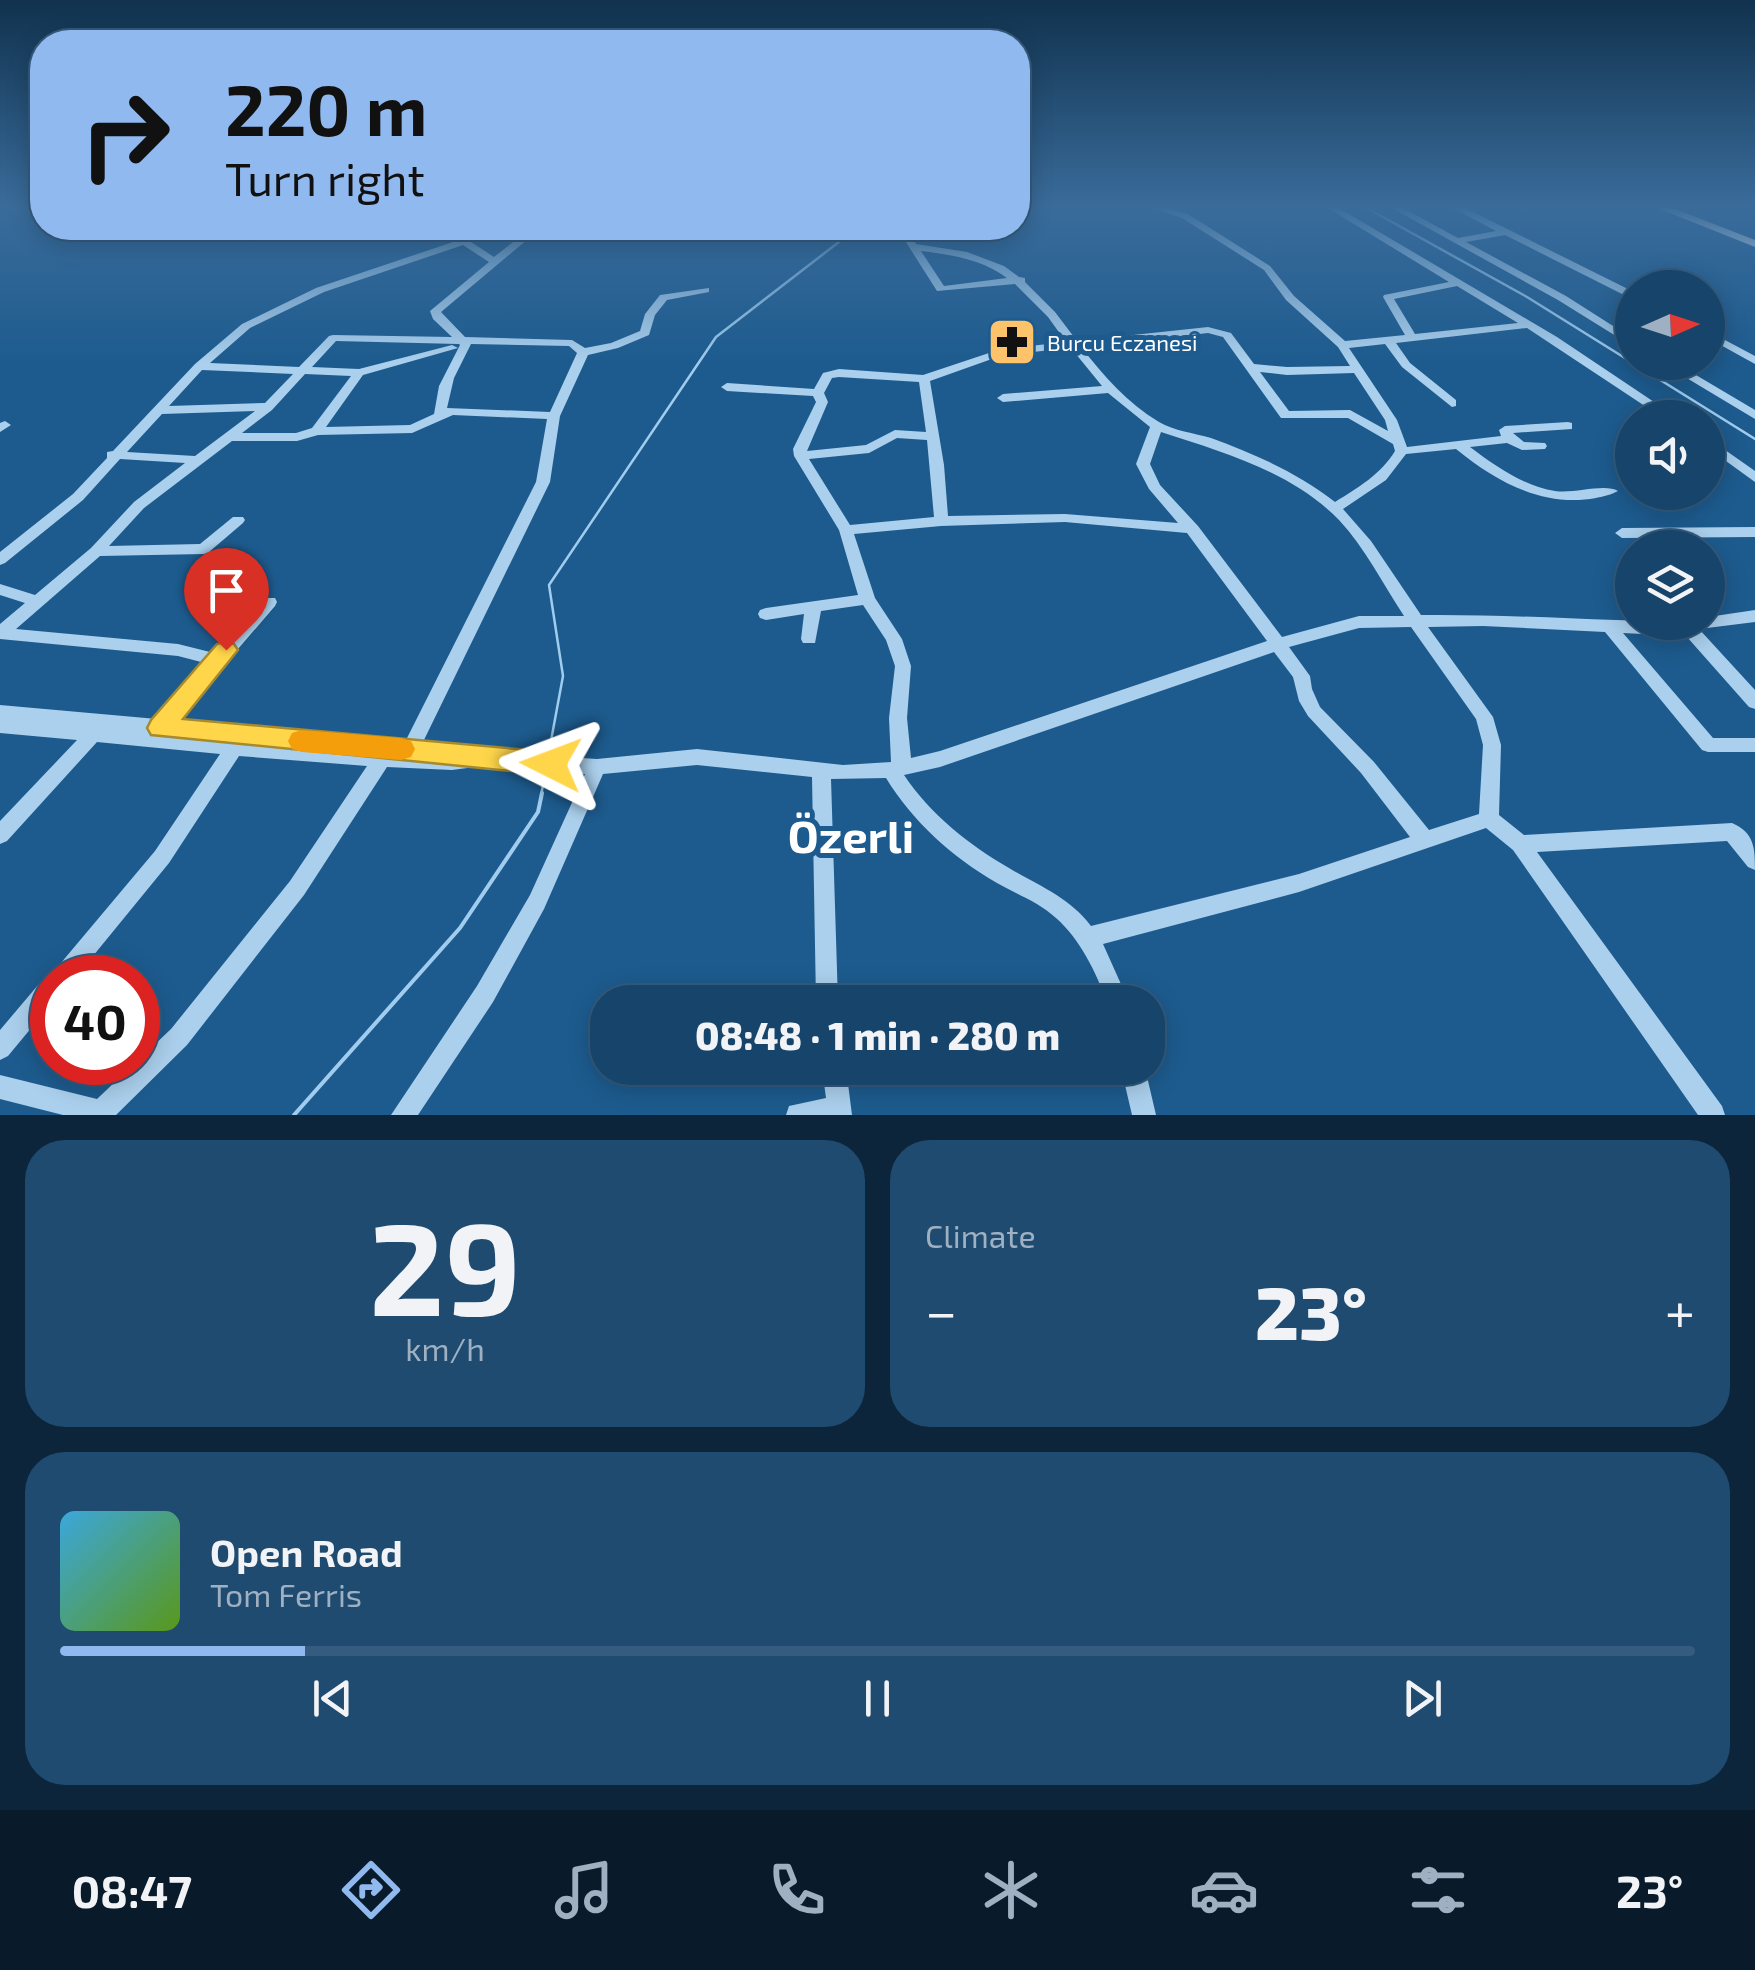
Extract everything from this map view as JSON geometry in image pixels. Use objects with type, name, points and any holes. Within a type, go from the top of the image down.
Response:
[{"type":"street","points":[[0,560],[78,496],[112,455],[199,366],[246,326],[312,294],[417,259]]},
{"type":"street","points":[[923,259],[941,289],[1021,280]]},
{"type":"street","points":[[984,259],[1021,280],[1112,389],[1157,426],[1206,440],[1276,471],[1335,508],[1484,718],[1492,746],[1489,819]]},
{"type":"street","points":[[1253,259],[1267,268],[1290,298],[1342,344],[1391,420],[1400,447]]},
{"type":"street","points":[[1417,259],[1644,400]]},
{"type":"street","points":[[1490,259],[1562,298],[1615,333]]},
{"type":"street","points":[[1561,259],[1615,286]]},
{"type":"street","points":[[466,344],[437,318],[435,311],[492,260]]},
{"type":"street","points":[[1410,336],[1388,297],[1458,283]]},
{"type":"street","points":[[0,633],[96,551],[138,505],[268,408],[334,338],[466,344],[559,342],[572,344],[583,352],[614,346],[646,332],[650,314],[664,296],[704,290]]},
{"type":"street","points":[[1342,344],[1527,325]]},
{"type":"street","points":[[1109,985],[1085,938],[1063,910],[996,872],[934,825],[904,794],[896,769],[903,666],[894,639],[868,600],[846,530],[800,449],[822,402],[818,393],[826,376],[924,379],[1001,352],[1208,330],[1227,335],[1286,415],[1350,414],[1400,447],[1461,447],[1509,438]]},
{"type":"street","points":[[1388,340],[1406,365],[1452,402]]},
{"type":"street","points":[[199,366],[359,373],[466,344]]},
{"type":"street","points":[[440,414],[440,396],[451,367],[466,344]]},
{"type":"street","points":[[1725,344],[1755,362]]},
{"type":"street","points":[[0,1087],[99,1114],[179,1036],[298,888],[396,754],[513,549],[543,482],[554,416],[583,352]]},
{"type":"street","points":[[1249,366],[1358,369]]},
{"type":"street","points":[[317,430],[359,373]]},
{"type":"street","points":[[924,379],[937,465],[940,522]]},
{"type":"street","points":[[1696,380],[1755,414]]},
{"type":"street","points":[[727,387],[818,393]]},
{"type":"street","points":[[1002,398],[1112,389]]},
{"type":"street","points":[[156,410],[268,408]]},
{"type":"street","points":[[232,437],[412,428],[450,411],[554,416]]},
{"type":"street","points":[[1157,426],[1143,464],[1154,486],[1193,529],[1300,676],[1301,691],[1323,724],[1359,758],[1424,839]]},
{"type":"street","points":[[1540,446],[1522,446],[1509,438],[1505,430],[1568,426]]},
{"type":"street","points":[[802,456],[869,449],[895,434],[931,436]]},
{"type":"street","points":[[1335,508],[1378,481],[1400,447]]},
{"type":"street","points":[[1461,447],[1508,478],[1552,495],[1584,496],[1611,491]]},
{"type":"street","points":[[112,455],[198,460]]},
{"type":"street","points":[[1725,455],[1755,478]]},
{"type":"street","points":[[846,530],[1065,518],[1193,529]]},
{"type":"street","points":[[96,551],[204,549],[238,520]]},
{"type":"street","points":[[1725,532],[1755,532]]},
{"type":"street","points":[[0,589],[36,601]]},
{"type":"street","points":[[766,614],[868,600]]},
{"type":"street","points":[[160,728],[269,602]]},
{"type":"street","points":[[810,639],[813,610]]},
{"type":"street","points":[[1,724],[234,748],[587,766],[698,757],[843,773],[896,769],[940,758],[1276,644],[1359,622],[1414,618],[1662,629],[1755,616]]},
{"type":"street","points":[[1483,620],[1615,632]]},
{"type":"street","points":[[1725,629],[1755,625]]},
{"type":"street","points":[[1612,632],[1708,745],[1755,745]]},
{"type":"street","points":[[0,633],[178,650],[217,660]]},
{"type":"street","points":[[1700,640],[1755,702]]},
{"type":"street","points":[[1,724],[160,728],[396,754]]},
{"type":"street","points":[[0,835],[93,735]]},
{"type":"street","points":[[79,955],[162,857],[234,748]]},
{"type":"street","points":[[403,1115],[485,994],[536,902],[587,766]]},
{"type":"street","points":[[821,770],[827,985]]},
{"type":"street","points":[[1085,938],[1299,883],[1489,819]]},
{"type":"street","points":[[1489,819],[1520,844],[1712,1115]]},
{"type":"street","points":[[1520,844],[1732,832],[1755,860]]},
{"type":"street","points":[[0,1048],[30,1012]]},
{"type":"street","points":[[798,1115],[839,1111],[836,1085]]},
{"type":"street","points":[[1137,1085],[1144,1115]]},
{"type":"waterway","points":[[548,757],[563,676],[549,585],[716,337],[817,259]]},
{"type":"waterway","points":[[1459,259],[1527,297],[1755,439]]},
{"type":"waterway","points":[[541,795],[546,770]]},
{"type":"waterway","points":[[294,1115],[460,928],[538,812],[542,793]]},
{"type":"slow traffic","points":[[302,741],[401,749]]},
{"type":"place","name":"Burcu Eczanesi","points":[[1012,342]]},
{"type":"district","name":"Özerli","points":[[851,835]]},
{"type":"route","points":[[226,650],[160,728],[551,764]]}]
